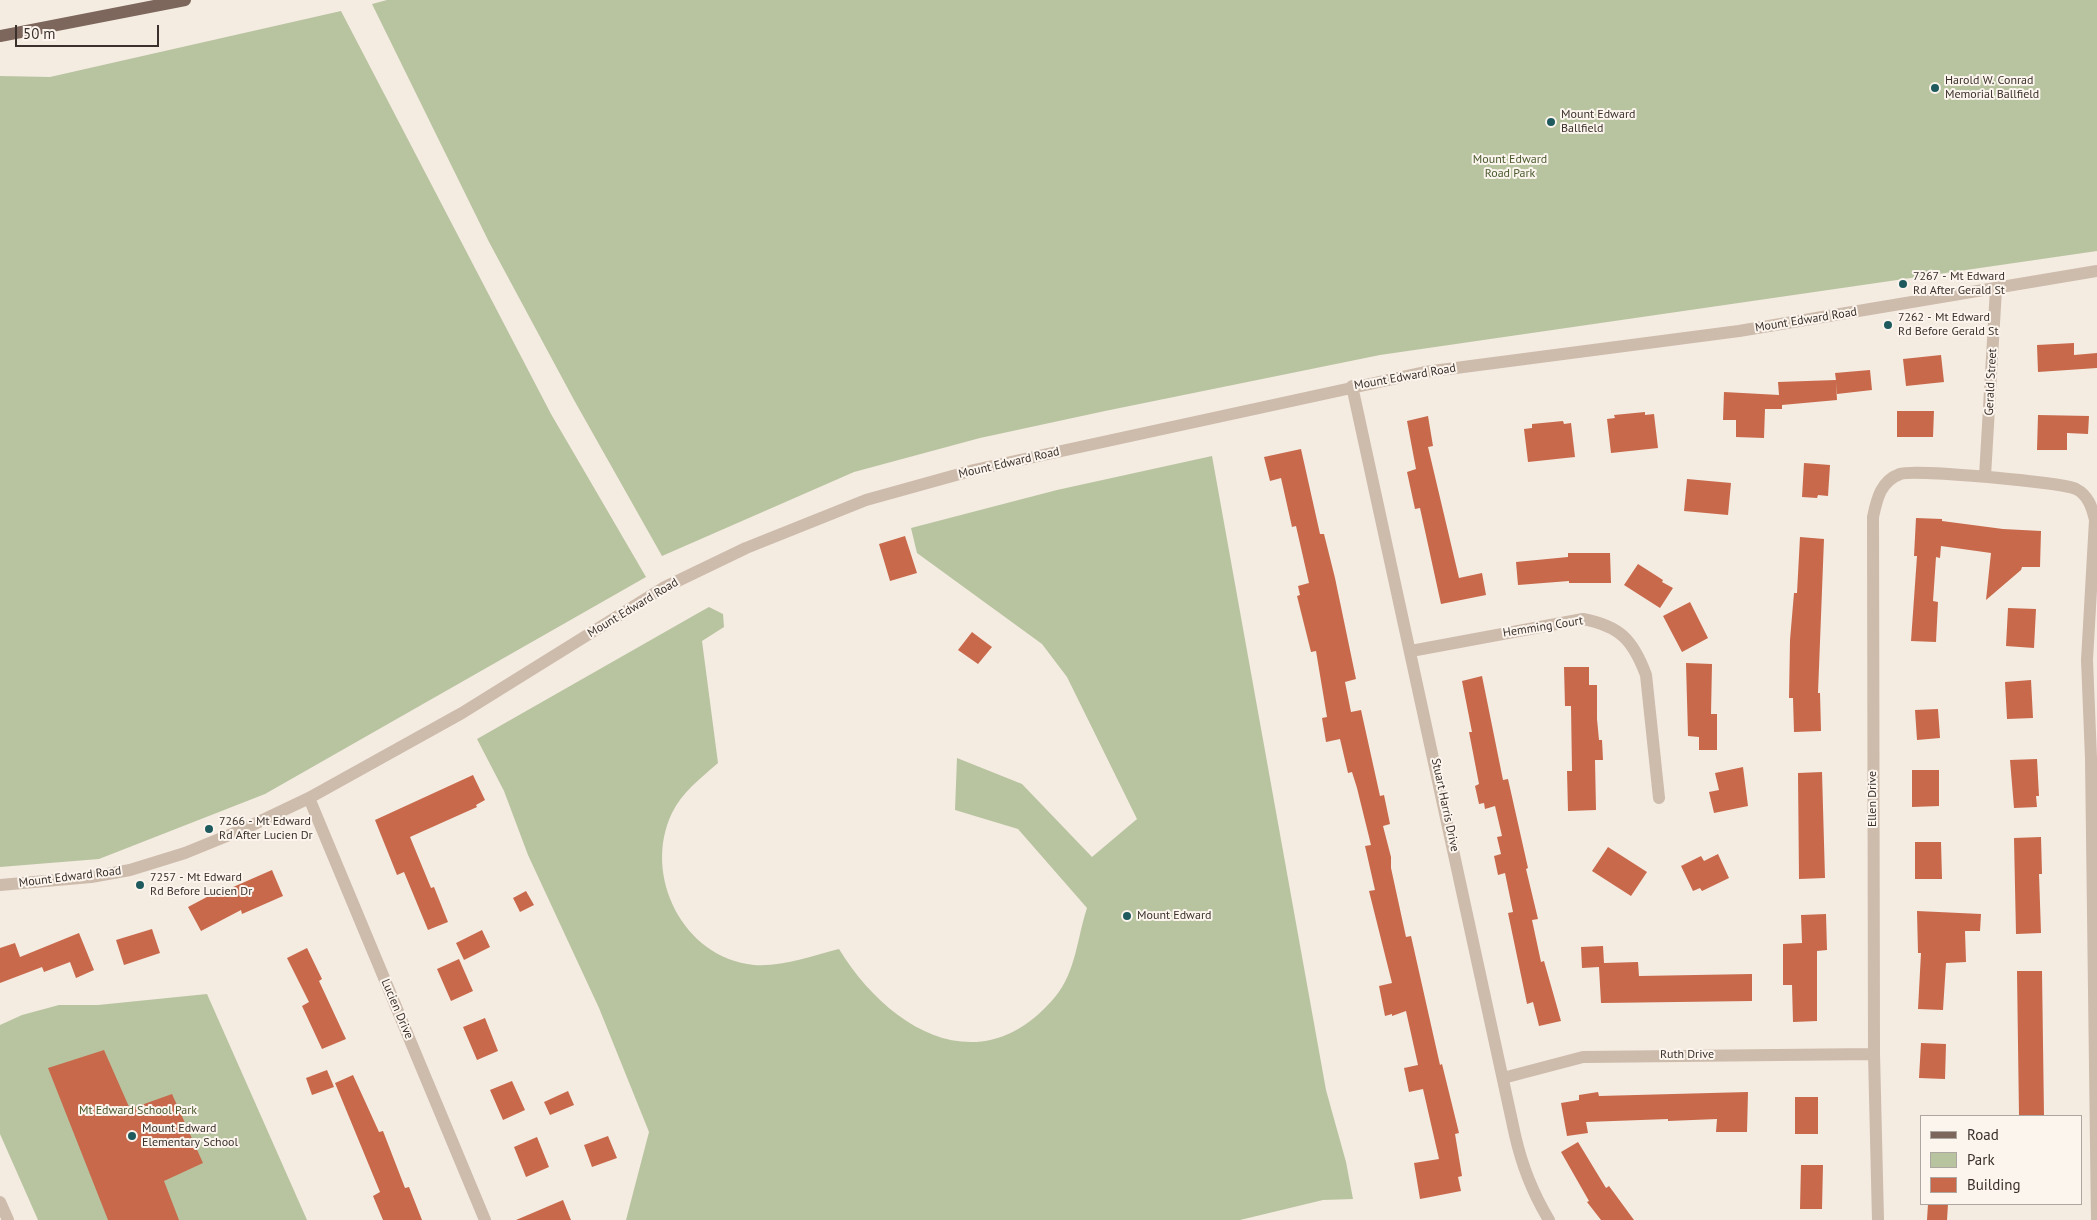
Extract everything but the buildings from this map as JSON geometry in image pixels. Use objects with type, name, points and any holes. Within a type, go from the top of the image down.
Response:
[{"type":"main road","points":[[0,36],[185,0]]},
{"type":"street","name":"Mount Edward Road","points":[[0,885],[130,870],[185,853],[244,829],[309,798],[462,713],[663,588],[746,548],[866,500],[974,470],[1352,386],[1425,372],[1740,331],[2097,271]]},
{"type":"street","name":"Gerald Street","points":[[1985,476],[1996,289]]},
{"type":"street","name":"Stuart Harris Drive","points":[[1352,386],[1524,1172],[1535,1198],[1549,1220]]},
{"type":"street","name":"Ellen Drive","points":[[1878,1220],[1874,1054],[1874,510],[1877,497],[1883,486],[1902,473],[1985,476],[2074,488],[2087,498],[2095,520],[2087,660],[2091,758],[2097,1220]]},
{"type":"street","name":"Hemming Court","points":[[1411,651],[1584,619],[1603,623],[1619,631],[1630,642],[1639,657],[1646,675],[1659,798]]},
{"type":"street","name":"Lucien Drive","points":[[309,798],[485,1220]]},
{"type":"street","name":"Ruth Drive","points":[[1503,1078],[1583,1057],[1874,1054]]},
{"type":"street","points":[[0,1202],[8,1220]]},
{"type":"green space","name":"Mount Edward Road Park","points":[[387,0],[2097,0],[2097,251],[1380,355],[1105,411],[980,438],[854,472],[662,556],[574,400],[489,242],[372,4]]},
{"type":"green space","points":[[341,11],[551,414],[646,577],[265,794],[99,859],[0,867],[0,76],[50,77]]},
{"type":"green space","points":[[1212,456],[1326,1090],[1346,1162],[1353,1199],[1323,1200],[1240,1220],[626,1220],[649,1132],[599,1008],[528,855],[504,791],[477,739],[709,607],[723,614],[724,627],[702,641],[718,763],[681,798],[672,813],[664,837],[662,862],[666,886],[675,910],[689,930],[707,947],[729,959],[754,965],[776,964],[839,949],[859,978],[883,1003],[909,1023],[938,1036],[967,1042],[997,1038],[1026,1024],[1055,997],[1062,987],[1072,966],[1087,908],[1018,829],[955,810],[957,758],[1022,784],[1092,857],[1137,819],[1067,677],[1042,644],[917,553],[911,528],[1057,490]]},
{"type":"green space","name":"Mt Edward School Park","points":[[207,994],[307,1220],[38,1220],[0,1134],[0,1025],[22,1015],[59,1005],[98,1005]]},
{"type":"place","name":"Harold W. Conrad Memorial Ballfield","points":[[1935,88]]},
{"type":"place","name":"Mount Edward Ballfield","points":[[1551,122]]},
{"type":"place","name":"7267 - Mt Edward Rd After Gerald St","points":[[1903,284]]},
{"type":"place","name":"7262 - Mt Edward Rd Before Gerald St","points":[[1888,325]]},
{"type":"place","name":"7266 - Mt Edward Rd After Lucien Dr","points":[[209,829]]},
{"type":"place","name":"7257 - Mt Edward Rd Before Lucien Dr","points":[[140,885]]},
{"type":"place","name":"Mount Edward","points":[[1127,916]]},
{"type":"place","name":"Mount Edward Elementary School","points":[[132,1136]]}]
